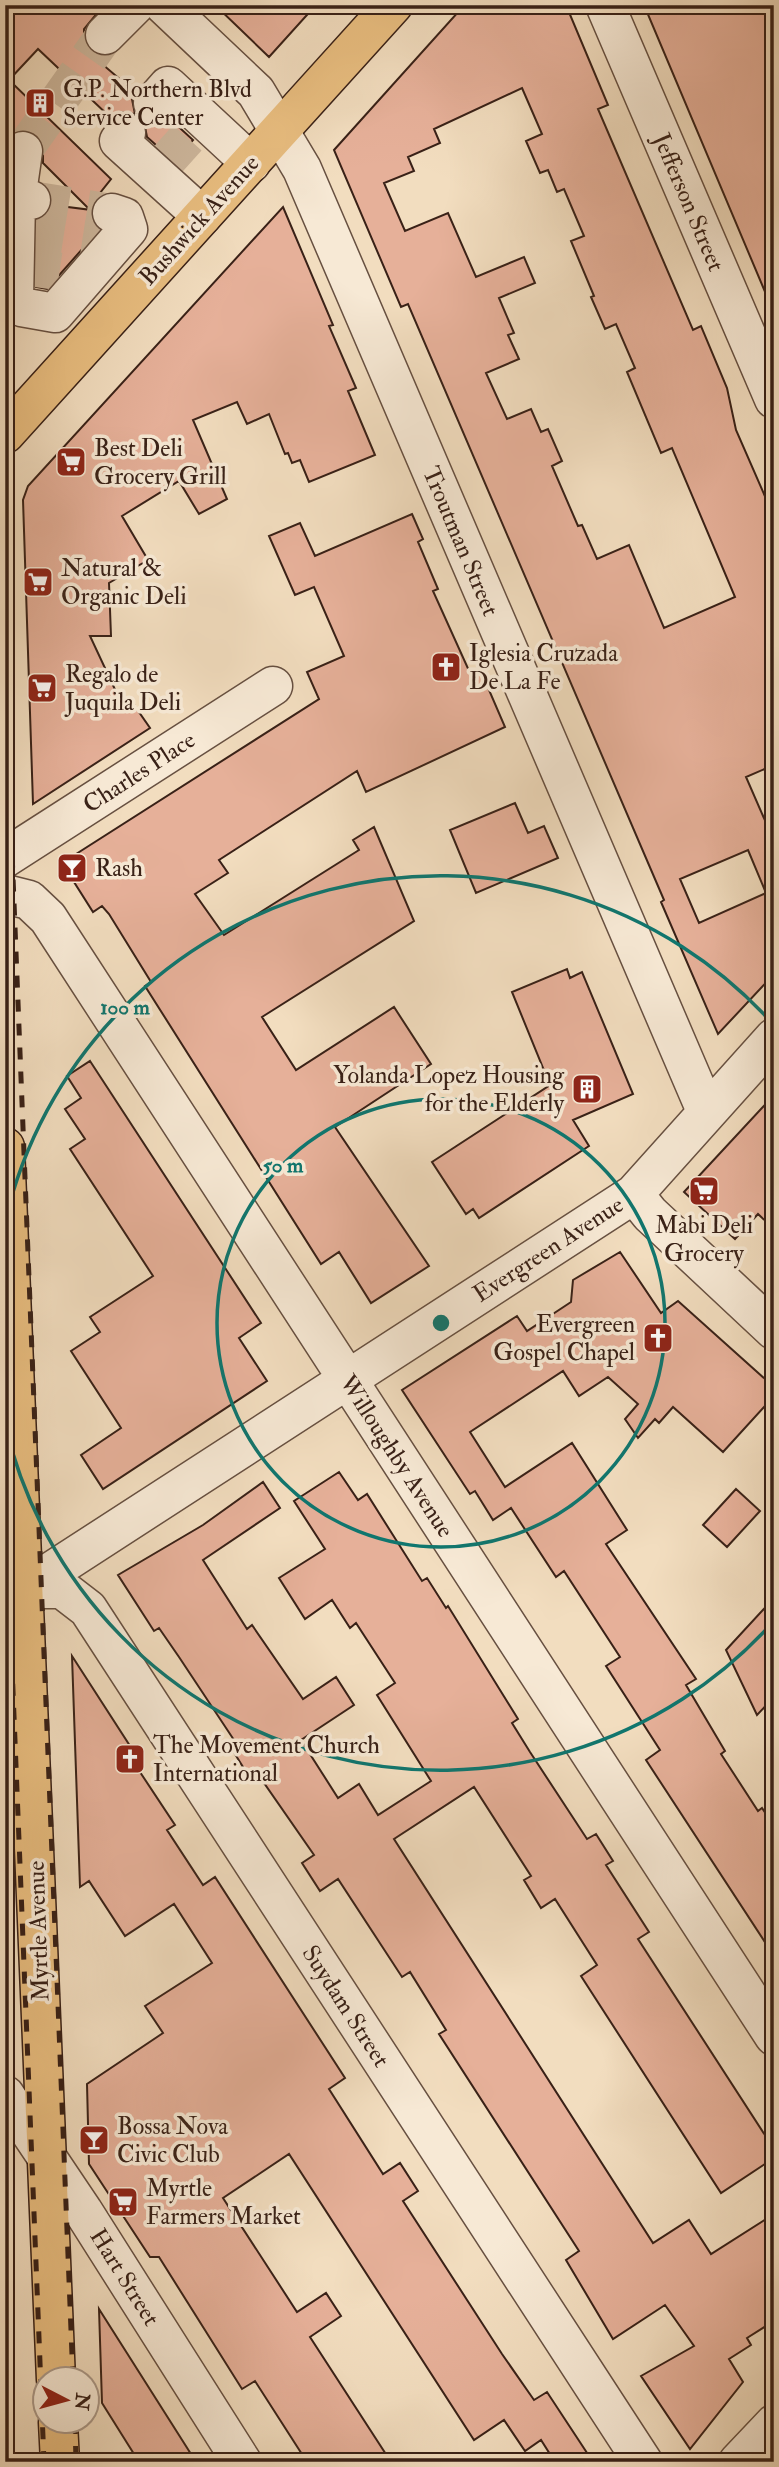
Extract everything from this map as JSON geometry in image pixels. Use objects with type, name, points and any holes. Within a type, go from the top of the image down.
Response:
[{"type":"main road","name":"Bushwick Avenue","points":[[5,434],[393,5]]},
{"type":"main road","name":"Myrtle Avenue","points":[[5,1147],[15,1595],[55,2366]]},
{"type":"main road","points":[[59,2436],[60,2462]]},
{"type":"street","points":[[105,35],[135,5]]},
{"type":"street","name":"Troutman Street","points":[[164,5],[256,92],[302,169],[706,1111]]},
{"type":"street","name":"Jefferson Street","points":[[605,5],[774,399]]},
{"type":"street","points":[[206,46],[179,111],[251,163]]},
{"type":"street","points":[[23,151],[43,257],[88,343]]},
{"type":"street","points":[[145,156],[202,216]]},
{"type":"street","points":[[43,257],[138,288]]},
{"type":"street","name":"Charles Place","points":[[5,858],[273,686]]},
{"type":"street","name":"Willoughby Avenue","points":[[5,894],[29,900],[48,918],[774,2036]]},
{"type":"street","name":"Evergreen Avenue","points":[[15,1595],[634,1194],[774,1038]]},
{"type":"street","points":[[634,1194],[650,1214],[774,1330]]},
{"type":"street","name":"Suydam Street","points":[[15,1595],[62,1589],[88,1609],[643,2462]]},
{"type":"street","name":"Hart Street","points":[[5,2095],[83,2211],[242,2462]]},
{"type":"street","points":[[738,2462],[774,2424]]},
{"type":"building","points":[[5,5],[104,5],[84,29],[84,41],[90,51],[100,56],[109,56],[102,64],[135,92],[132,99],[135,114],[120,112],[111,118],[38,49],[9,80],[111,179],[88,208],[43,163],[43,144],[37,134],[25,129],[9,135]]},
{"type":"building","points":[[215,5],[316,5],[269,57]]},
{"type":"building","points":[[470,5],[566,5],[608,105],[598,109],[693,330],[701,326],[727,388],[736,430],[774,517],[774,765],[746,777],[774,841],[774,974],[718,1034],[661,902],[664,900],[408,304],[401,307],[334,150],[459,11]],"holes":[[[522,88],[542,134],[526,141],[540,173],[548,170],[557,192],[564,189],[584,236],[571,241],[594,296],[591,297],[605,329],[616,324],[635,368],[627,372],[661,453],[672,448],[735,597],[664,628],[629,545],[597,559],[582,525],[578,526],[552,466],[562,461],[548,429],[541,432],[531,409],[507,419],[486,373],[519,359],[508,335],[514,333],[499,298],[535,283],[524,257],[476,277],[448,213],[405,231],[384,183],[414,171],[408,157],[440,143],[434,129]],[[748,850],[766,893],[699,923],[680,879]]]},
{"type":"building","points":[[644,5],[774,5],[774,313]]},
{"type":"building","points":[[169,118],[193,140],[174,161],[147,137],[144,122],[159,124]]},
{"type":"building","points":[[52,205],[91,210],[91,218],[99,230],[47,289],[36,287],[37,220],[50,211]]},
{"type":"building","points":[[283,207],[333,325],[329,326],[356,388],[348,391],[375,455],[309,482],[300,460],[292,463],[288,453],[285,454],[269,414],[247,424],[237,402],[193,420],[227,499],[199,514],[179,481],[122,516],[148,560],[109,583],[111,636],[90,636],[125,711],[134,705],[150,728],[33,804],[23,500],[28,486]]},
{"type":"building","points":[[412,514],[423,539],[418,542],[438,589],[433,591],[470,673],[480,669],[505,727],[366,792],[357,771],[219,860],[228,873],[195,894],[224,935],[359,850],[353,840],[374,827],[414,921],[262,1017],[296,1070],[394,1007],[431,1064],[335,1127],[429,1266],[371,1303],[339,1252],[321,1264],[145,986],[151,982],[109,914],[102,906],[93,912],[62,863],[319,699],[307,672],[344,656],[314,587],[295,595],[269,536],[300,523],[315,556]]},
{"type":"building","points":[[515,803],[528,833],[544,826],[558,858],[476,893],[450,830]]},
{"type":"building","name":"Yolanda Lopez Housing for the Elderly","points":[[567,969],[570,978],[582,972],[633,1094],[573,1120],[589,1146],[479,1218],[473,1209],[466,1214],[432,1162],[550,1085],[512,992]]},
{"type":"building","points":[[90,1061],[261,1323],[239,1338],[267,1381],[103,1489],[81,1455],[121,1428],[71,1351],[100,1332],[90,1317],[153,1276],[70,1149],[85,1139],[65,1109],[81,1098],[67,1076]]},
{"type":"building","points":[[774,1095],[774,1229],[758,1214],[735,1239],[684,1192]]},
{"type":"building","points":[[620,1252],[661,1313],[678,1301],[774,1387],[774,1396],[723,1452],[673,1407],[659,1423],[655,1419],[638,1438],[625,1419],[638,1404],[608,1377],[579,1396],[563,1371],[470,1432],[505,1487],[572,1443],[627,1530],[606,1544],[696,1679],[686,1685],[725,1751],[721,1754],[758,1811],[762,1808],[774,1826],[774,1956],[646,1760],[660,1750],[606,1666],[620,1657],[564,1571],[556,1577],[511,1508],[493,1520],[475,1491],[470,1494],[402,1390],[517,1316],[527,1331],[571,1302],[573,1280]]},
{"type":"building","points":[[339,1472],[358,1500],[367,1494],[422,1581],[427,1578],[446,1608],[448,1606],[518,1719],[512,1723],[530,1752],[587,1839],[596,1834],[613,1861],[606,1865],[649,1932],[638,1939],[774,2149],[774,2158],[721,2193],[581,1976],[597,1965],[555,1899],[541,1908],[524,1880],[531,1876],[474,1787],[394,1839],[653,2243],[689,2220],[711,2254],[774,2214],[774,2321],[747,2338],[751,2345],[729,2359],[743,2382],[690,2449],[641,2376],[694,2346],[665,2305],[613,2339],[566,2260],[579,2251],[439,2034],[446,2030],[410,1972],[402,1977],[338,1879],[320,1891],[302,1863],[314,1855],[255,1770],[248,1775],[230,1746],[236,1743],[159,1628],[154,1631],[118,1575],[203,1525],[263,1482],[280,1508],[203,1560],[247,1629],[252,1625],[303,1699],[336,1677],[354,1705],[301,1740],[338,1798],[359,1784],[378,1815],[431,1781],[377,1695],[395,1683],[356,1623],[350,1628],[332,1600],[305,1619],[279,1578],[325,1549],[294,1501]]},
{"type":"building","points":[[736,1489],[760,1511],[727,1547],[703,1525]]},
{"type":"building","points":[[774,1598],[774,1697],[757,1715],[726,1650]]},
{"type":"building","points":[[72,1656],[141,1763],[136,1766],[175,1825],[167,1830],[203,1885],[215,1877],[345,2078],[329,2089],[383,2174],[400,2163],[418,2191],[403,2201],[534,2400],[547,2392],[593,2462],[555,2462],[541,2440],[525,2451],[504,2420],[474,2440],[289,2154],[223,2198],[297,2312],[326,2293],[341,2316],[310,2337],[391,2462],[307,2462],[255,2381],[242,2389],[159,2257],[150,2257],[89,2164],[87,2084],[163,2033],[145,2006],[212,1963],[174,1904],[125,1936],[89,1881],[80,1887]]},
{"type":"building","points":[[99,2309],[196,2462],[139,2462],[102,2403]]},
{"type":"tunnel","points":[[23,151],[105,35]]},
{"type":"tunnel","points":[[162,166],[189,136]]},
{"type":"tunnel","points":[[31,200],[112,213]]},
{"type":"tunnel","points":[[26,231],[105,243]]},
{"type":"tunnel","points":[[22,266],[77,274]]},
{"type":"railway","points":[[5,760],[10,802],[72,2366]]},
{"type":"railway","points":[[5,1492],[44,2462]]},
{"type":"railway","points":[[75,2436],[76,2462]]},
{"type":"place","name":"G.P. Northern Blvd Service Center","points":[[40,103]]},
{"type":"place","name":"Best Deli Grocery Grill","points":[[71,462]]},
{"type":"place","name":"Natural & Organic Deli","points":[[38,582]]},
{"type":"place","name":"Iglesia Cruzada De La Fe","points":[[446,667]]},
{"type":"place","name":"Regalo de Juquila Deli","points":[[42,688]]},
{"type":"place","name":"Rash","points":[[72,868]]},
{"type":"place","name":"Yolanda Lopez Housing for the Elderly","points":[[587,1089]]},
{"type":"place","name":"Mabi Deli Grocery","points":[[704,1191]]},
{"type":"place","name":"Evergreen Gospel Chapel","points":[[658,1338]]},
{"type":"place","name":"The Movement Church International","points":[[130,1759]]},
{"type":"place","name":"Bossa Nova Civic Club","points":[[94,2140]]},
{"type":"place","name":"Myrtle Farmers Market","points":[[123,2202]]}]
